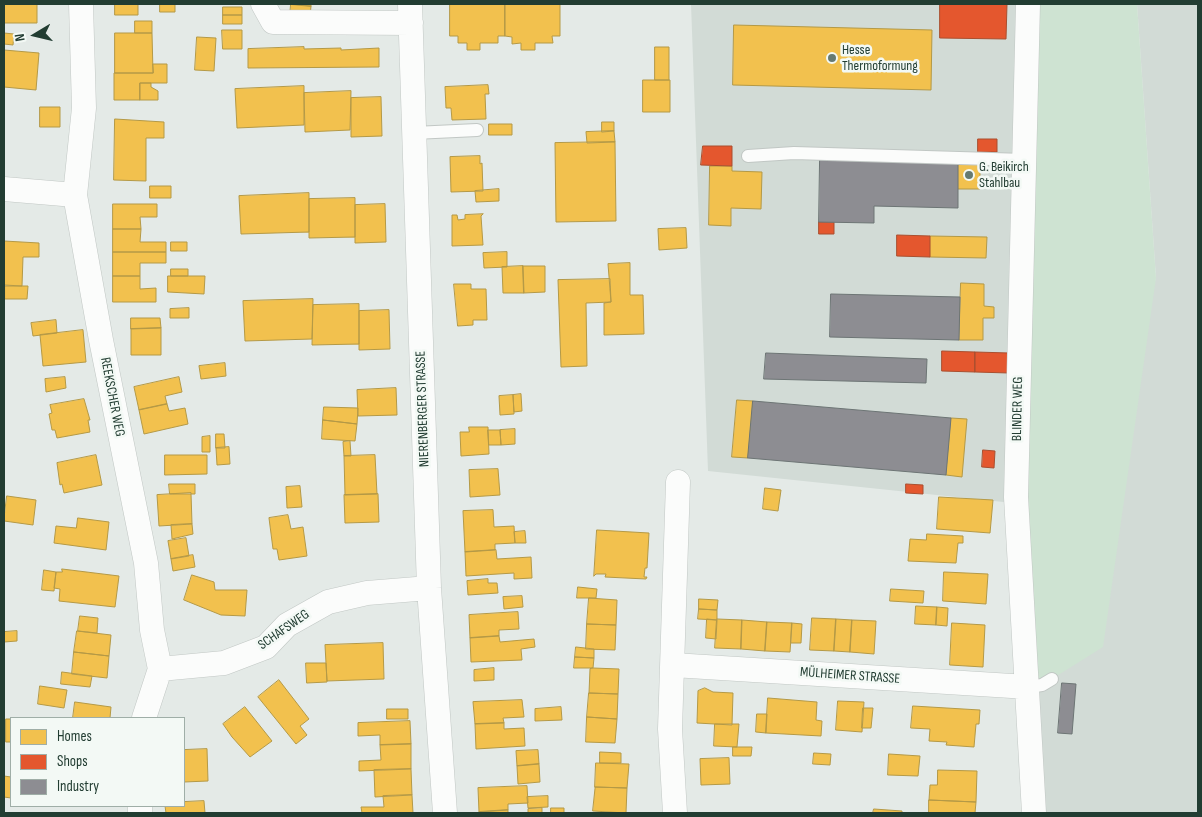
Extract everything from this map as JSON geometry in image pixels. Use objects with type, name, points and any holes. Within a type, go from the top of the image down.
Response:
[{"type":"street","name":"REEKSCHER WEG","points":[[81,4],[84,108],[75,195],[101,340],[146,563],[152,630],[160,669]]},
{"type":"street","points":[[263,4],[273,22],[410,13]]},
{"type":"street","name":"BLINDER WEG","points":[[1028,4],[1016,497],[1034,813]]},
{"type":"street","name":"NIERENBERGER STRASSE","points":[[410,13],[429,588],[446,813]]},
{"type":"street","points":[[4,189],[75,195]]},
{"type":"street","points":[[675,813],[670,729],[678,482]]},
{"type":"street","name":"SCHAFSWEG","points":[[160,669],[224,663],[266,647],[287,625],[328,602],[367,592],[429,588]]},
{"type":"street","name":"MÜLHEIMER STRASSE","points":[[672,665],[1028,687]]},
{"type":"street","points":[[144,717],[160,669]]},
{"type":"lane","points":[[414,134],[477,130]]},
{"type":"lane","points":[[748,156],[794,152],[1024,160]]},
{"type":"lane","points":[[1028,687],[1042,685],[1052,679]]},
{"type":"shaded area","points":[[691,4],[1027,4],[1013,503],[708,471]]},
{"type":"shaded area","points":[[1137,4],[1198,4],[1198,813],[1046,813],[1020,699],[1156,278]]},
{"type":"green space","points":[[1027,4],[1137,4],[1156,278],[1103,647],[1020,699]]},
{"type":"building: Homes","points":[[37,4],[37,23],[4,23],[4,5]]},
{"type":"building: Homes","points":[[115,4],[138,4],[138,15],[115,15]]},
{"type":"building: Homes","points":[[160,4],[175,4],[175,12],[160,12]]},
{"type":"building: Homes","points":[[287,4],[311,4],[311,6]]},
{"type":"building: Homes","points":[[291,4],[311,6],[310,17],[290,17]]},
{"type":"building: Homes","points":[[450,4],[505,4],[505,36],[498,36],[498,43],[480,43],[480,50],[467,50],[467,43],[458,43],[458,36],[450,36]]},
{"type":"building: Homes","points":[[505,4],[560,4],[560,36],[552,36],[553,43],[535,43],[535,50],[521,50],[521,43],[512,44],[512,37],[505,36]]},
{"type":"building: Homes","points":[[223,7],[242,7],[242,15],[223,15]]},
{"type":"building: Homes","points":[[223,15],[242,15],[242,24],[223,24]]},
{"type":"building: Homes","points":[[135,21],[152,21],[152,33],[135,33]]},
{"type":"building: Homes","name":"Hesse Thermoformung","points":[[734,25],[932,30],[931,90],[733,85]]},
{"type":"building: Homes","points":[[222,30],[242,30],[242,49],[223,49]]},
{"type":"building: Homes","points":[[4,33],[14,34],[13,45],[4,44]]},
{"type":"building: Homes","points":[[115,33],[152,33],[153,73],[115,73]]},
{"type":"building: Homes","points":[[197,37],[216,38],[214,71],[195,70]]},
{"type":"building: Homes","points":[[304,47],[304,49],[341,48],[341,50],[379,48],[379,67],[248,68],[248,49]]},
{"type":"building: Homes","points":[[655,47],[669,47],[669,80],[655,80]]},
{"type":"building: Homes","points":[[4,50],[39,53],[36,90],[4,87]]},
{"type":"building: Homes","points":[[153,64],[167,64],[167,83],[140,83],[140,100],[114,100],[114,73],[153,73]]},
{"type":"building: Homes","points":[[643,80],[670,80],[670,112],[643,112]]},
{"type":"building: Homes","points":[[140,83],[151,83],[151,87],[158,91],[158,100],[140,100]]},
{"type":"building: Homes","points":[[488,85],[489,94],[485,94],[486,119],[452,120],[451,108],[446,108],[445,87]]},
{"type":"building: Homes","points":[[304,86],[304,125],[237,128],[235,89]]},
{"type":"building: Homes","points":[[351,91],[350,130],[305,132],[304,93]]},
{"type":"building: Homes","points":[[381,97],[382,136],[351,137],[351,98]]},
{"type":"building: Homes","points":[[40,107],[60,107],[60,127],[40,127]]},
{"type":"building: Homes","points":[[115,119],[164,122],[164,138],[146,138],[146,181],[114,180]]},
{"type":"building: Homes","points":[[602,122],[614,122],[614,131],[602,132]]},
{"type":"building: Homes","points":[[489,124],[512,124],[512,135],[489,135]]},
{"type":"building: Homes","points":[[614,131],[615,142],[587,143],[586,132]]},
{"type":"building: Homes","points":[[615,142],[616,221],[556,222],[555,143]]},
{"type":"building: Homes","points":[[480,156],[483,191],[451,192],[450,157]]},
{"type":"building: Homes","name":"G. Beikirch Stahlbau","points":[[958,162],[980,162],[980,189],[958,189]]},
{"type":"building: Homes","points":[[710,166],[732,166],[732,171],[762,172],[761,209],[731,208],[731,226],[709,225]]},
{"type":"building: Homes","points":[[150,186],[171,186],[171,198],[150,198]]},
{"type":"building: Homes","points":[[499,189],[499,201],[476,202],[475,191]]},
{"type":"building: Homes","points":[[309,193],[309,232],[241,234],[239,196]]},
{"type":"building: Homes","points":[[355,198],[355,237],[309,238],[309,199]]},
{"type":"building: Homes","points":[[113,204],[157,204],[157,217],[140,217],[141,229],[113,229]]},
{"type":"building: Homes","points":[[385,204],[386,242],[355,243],[355,205]]},
{"type":"building: Homes","points":[[483,214],[481,216],[483,245],[452,246],[452,215],[457,215],[458,220],[465,219],[465,215]]},
{"type":"building: Homes","points":[[686,228],[687,248],[659,250],[658,229]]},
{"type":"building: Homes","points":[[113,229],[141,229],[140,242],[166,242],[166,252],[113,252]]},
{"type":"building: Homes","points":[[930,236],[987,237],[986,258],[930,257]]},
{"type":"building: Homes","points":[[4,241],[39,243],[39,257],[23,257],[22,286],[4,285]]},
{"type":"building: Homes","points":[[171,242],[187,242],[187,251],[171,251]]},
{"type":"building: Homes","points":[[113,252],[166,252],[166,263],[140,263],[140,276],[113,276]]},
{"type":"building: Homes","points":[[507,252],[507,267],[484,268],[483,253]]},
{"type":"building: Homes","points":[[630,263],[630,295],[643,295],[644,334],[604,335],[604,303],[611,302],[608,264]]},
{"type":"building: Homes","points":[[523,266],[545,266],[545,292],[524,293]]},
{"type":"building: Homes","points":[[523,266],[524,293],[503,293],[502,267]]},
{"type":"building: Homes","points":[[171,269],[188,269],[188,276],[171,276]]},
{"type":"building: Homes","points":[[113,276],[140,276],[140,289],[156,288],[156,302],[113,302]]},
{"type":"building: Homes","points":[[168,276],[205,276],[204,294],[168,292]]},
{"type":"building: Homes","points":[[610,279],[611,302],[586,303],[587,366],[561,367],[558,280]]},
{"type":"building: Homes","points":[[961,283],[984,284],[984,306],[994,307],[994,318],[983,318],[983,340],[959,340]]},
{"type":"building: Homes","points":[[454,284],[471,284],[471,289],[486,289],[487,320],[473,320],[473,325],[458,326]]},
{"type":"building: Homes","points":[[5,286],[28,286],[27,299],[5,299]]},
{"type":"building: Homes","points":[[313,299],[312,339],[245,341],[243,301]]},
{"type":"building: Homes","points":[[359,304],[359,344],[312,345],[313,305]]},
{"type":"building: Homes","points":[[189,308],[189,318],[170,318],[170,309]]},
{"type":"building: Homes","points":[[389,310],[390,349],[359,350],[359,311]]},
{"type":"building: Homes","points":[[131,318],[160,318],[161,328],[131,329]]},
{"type":"building: Homes","points":[[56,320],[57,333],[33,336],[31,323]]},
{"type":"building: Homes","points":[[161,328],[161,355],[131,355],[131,329]]},
{"type":"building: Homes","points":[[83,330],[86,362],[43,366],[40,335]]},
{"type":"building: Homes","points":[[225,363],[226,376],[201,379],[199,366]]},
{"type":"building: Homes","points":[[65,377],[66,388],[46,392],[45,379]]},
{"type":"building: Homes","points":[[179,377],[182,392],[165,396],[167,404],[139,410],[134,387]]},
{"type":"building: Homes","points":[[396,388],[397,415],[358,416],[357,390]]},
{"type":"building: Homes","points":[[521,394],[522,411],[514,412],[513,395]]},
{"type":"building: Homes","points":[[513,395],[514,414],[500,415],[499,396]]},
{"type":"building: Homes","points":[[84,399],[90,420],[88,420],[90,432],[57,438],[55,430],[52,430],[49,414],[52,413],[50,405]]},
{"type":"building: Homes","points":[[737,400],[753,401],[748,458],[732,457]]},
{"type":"building: Homes","points":[[167,404],[169,411],[185,408],[188,424],[144,434],[139,410]]},
{"type":"building: Homes","points":[[324,407],[358,408],[357,424],[323,420]]},
{"type":"building: Homes","points":[[951,418],[967,419],[962,477],[946,475]]},
{"type":"building: Homes","points":[[323,420],[357,424],[355,441],[322,439]]},
{"type":"building: Homes","points":[[469,427],[488,427],[489,454],[461,456],[460,432],[469,432]]},
{"type":"building: Homes","points":[[515,429],[515,444],[501,445],[500,430]]},
{"type":"building: Homes","points":[[488,430],[500,430],[501,445],[489,445]]},
{"type":"building: Homes","points":[[216,434],[224,434],[225,448],[216,448]]},
{"type":"building: Homes","points":[[210,436],[210,452],[202,452],[202,437]]},
{"type":"building: Homes","points":[[350,441],[351,456],[344,456],[343,442]]},
{"type":"building: Homes","points":[[229,447],[230,464],[217,465],[216,448]]},
{"type":"building: Homes","points":[[96,455],[102,485],[64,493],[62,484],[60,485],[57,463]]},
{"type":"building: Homes","points":[[165,455],[207,455],[207,474],[165,475]]},
{"type":"building: Homes","points":[[375,455],[377,494],[345,495],[344,456]]},
{"type":"building: Homes","points":[[498,469],[500,495],[470,497],[469,470]]},
{"type":"building: Homes","points":[[169,484],[195,484],[195,494],[170,494]]},
{"type":"building: Homes","points":[[300,486],[302,507],[287,508],[286,487]]},
{"type":"building: Homes","points":[[765,488],[781,490],[778,511],[763,509]]},
{"type":"building: Homes","points":[[191,493],[192,524],[159,526],[157,495]]},
{"type":"building: Homes","points":[[378,494],[379,522],[345,523],[344,495]]},
{"type":"building: Homes","points":[[7,496],[36,500],[33,525],[4,521]]},
{"type":"building: Homes","points":[[939,497],[993,500],[990,533],[937,529]]},
{"type":"building: Homes","points":[[493,510],[494,527],[514,526],[515,543],[495,544],[495,550],[465,552],[463,511]]},
{"type":"building: Homes","points":[[288,515],[291,529],[303,527],[307,556],[279,560],[277,549],[273,549],[269,518]]},
{"type":"building: Homes","points":[[78,518],[109,522],[106,550],[54,543],[56,526],[76,528]]},
{"type":"building: Homes","points":[[192,524],[193,534],[172,539],[171,525]]},
{"type":"building: Homes","points":[[597,530],[649,533],[647,568],[645,568],[644,577],[647,577],[646,579],[605,577],[606,574],[596,574],[594,576]]},
{"type":"building: Homes","points":[[525,531],[526,543],[515,543],[514,532]]},
{"type":"building: Homes","points":[[927,534],[963,536],[963,543],[958,543],[956,563],[908,561],[910,539],[926,540]]},
{"type":"building: Homes","points":[[186,538],[189,556],[171,559],[168,541]]},
{"type":"building: Homes","points":[[496,550],[497,559],[531,557],[532,578],[514,579],[514,573],[466,576],[465,552]]},
{"type":"building: Homes","points":[[193,555],[195,567],[173,571],[171,559]]},
{"type":"building: Homes","points":[[62,569],[119,576],[115,607],[59,601],[60,589],[54,588],[56,572],[62,572]]},
{"type":"building: Homes","points":[[44,570],[56,572],[54,591],[42,590]]},
{"type":"building: Homes","points":[[944,572],[988,574],[986,604],[943,601]]},
{"type":"building: Homes","points":[[192,575],[214,582],[215,590],[247,590],[245,616],[221,615],[184,600]]},
{"type":"building: Homes","points":[[488,579],[488,583],[497,583],[498,593],[468,595],[467,581]]},
{"type":"building: Homes","points":[[578,587],[597,589],[596,598],[577,598]]},
{"type":"building: Homes","points":[[891,589],[924,591],[923,603],[890,601]]},
{"type":"building: Homes","points":[[522,596],[523,607],[504,609],[503,597]]},
{"type":"building: Homes","points":[[589,598],[617,600],[616,625],[587,624]]},
{"type":"building: Homes","points":[[699,599],[718,600],[717,610],[699,609]]},
{"type":"building: Homes","points":[[916,606],[937,607],[936,625],[915,624]]},
{"type":"building: Homes","points":[[937,607],[948,608],[947,626],[936,625]]},
{"type":"building: Homes","points":[[699,609],[717,610],[717,620],[698,619]]},
{"type":"building: Homes","points":[[518,612],[519,629],[499,630],[499,636],[470,638],[469,615]]},
{"type":"building: Homes","points":[[80,616],[98,618],[97,633],[78,631]]},
{"type":"building: Homes","points":[[812,618],[836,619],[834,651],[810,650]]},
{"type":"building: Homes","points":[[707,619],[717,620],[716,639],[706,638]]},
{"type":"building: Homes","points":[[717,619],[742,620],[741,649],[715,648]]},
{"type":"building: Homes","points":[[836,619],[852,620],[850,652],[834,651]]},
{"type":"building: Homes","points":[[742,620],[767,622],[765,651],[741,649]]},
{"type":"building: Homes","points":[[852,620],[876,621],[874,654],[850,652]]},
{"type":"building: Homes","points":[[767,622],[792,623],[790,652],[765,651]]},
{"type":"building: Homes","points":[[792,623],[802,624],[801,643],[791,643]]},
{"type":"building: Homes","points":[[952,623],[985,625],[983,667],[950,665]]},
{"type":"building: Homes","points":[[587,624],[616,625],[615,650],[586,649]]},
{"type":"building: Homes","points":[[17,631],[17,641],[4,642],[4,632]]},
{"type":"building: Homes","points":[[77,631],[111,635],[109,656],[74,652]]},
{"type":"building: Homes","points":[[499,636],[500,642],[534,639],[535,647],[521,649],[522,660],[471,662],[470,638]]},
{"type":"building: Homes","points":[[383,643],[384,679],[327,681],[325,645]]},
{"type":"building: Homes","points":[[576,647],[594,649],[594,658],[575,657]]},
{"type":"building: Homes","points":[[74,652],[109,656],[107,678],[72,674]]},
{"type":"building: Homes","points":[[575,657],[594,658],[593,668],[574,668]]},
{"type":"building: Homes","points":[[306,663],[326,663],[327,682],[307,683]]},
{"type":"building: Homes","points":[[494,668],[494,680],[474,681],[474,670]]},
{"type":"building: Homes","points":[[590,669],[619,669],[618,694],[589,693]]},
{"type":"building: Homes","points":[[62,672],[92,676],[90,687],[61,684]]},
{"type":"building: Homes","points":[[279,680],[309,719],[300,726],[307,735],[296,744],[258,697]]},
{"type":"building: Homes","points":[[40,686],[67,690],[64,708],[38,704]]},
{"type":"building: Homes","points":[[705,688],[713,692],[733,693],[732,725],[697,723],[698,691]]},
{"type":"building: Homes","points":[[589,693],[618,694],[617,719],[587,717]]},
{"type":"building: Homes","points":[[768,698],[817,702],[816,720],[822,721],[821,736],[766,733]]},
{"type":"building: Homes","points":[[522,700],[524,717],[503,718],[504,723],[475,724],[473,702]]},
{"type":"building: Homes","points":[[838,701],[864,702],[862,732],[836,730]]},
{"type":"building: Homes","points":[[75,702],[111,707],[110,717],[73,717]]},
{"type":"building: Homes","points":[[913,706],[980,710],[979,724],[976,724],[974,747],[946,745],[947,742],[929,741],[930,729],[911,728]]},
{"type":"building: Homes","points":[[245,707],[272,741],[250,757],[223,724]]},
{"type":"building: Homes","points":[[561,707],[562,720],[535,721],[535,709]]},
{"type":"building: Homes","points":[[863,708],[873,708],[871,728],[862,728]]},
{"type":"building: Homes","points":[[387,709],[408,709],[408,719],[387,719]]},
{"type":"building: Homes","points":[[757,714],[767,714],[766,733],[756,732]]},
{"type":"building: Homes","points":[[587,717],[617,719],[615,743],[586,742]]},
{"type":"building: Homes","points":[[6,719],[10,719],[10,742],[6,742]]},
{"type":"building: Homes","points":[[410,721],[411,744],[380,745],[380,735],[358,736],[358,723]]},
{"type":"building: Homes","points":[[504,723],[504,729],[524,728],[525,746],[476,749],[475,724]]},
{"type":"building: Homes","points":[[715,724],[739,724],[737,747],[714,746]]},
{"type":"building: Homes","points":[[411,744],[411,769],[359,771],[359,761],[381,760],[380,745]]},
{"type":"building: Homes","points":[[733,747],[752,747],[751,756],[733,756]]},
{"type":"building: Homes","points":[[207,749],[208,781],[185,782],[185,750]]},
{"type":"building: Homes","points":[[538,750],[539,764],[517,766],[516,751]]},
{"type":"building: Homes","points":[[600,752],[621,753],[621,763],[600,763]]},
{"type":"building: Homes","points":[[814,753],[831,754],[830,765],[813,764]]},
{"type":"building: Homes","points":[[889,754],[920,756],[918,776],[888,775]]},
{"type":"building: Homes","points":[[729,758],[730,784],[701,785],[700,759]]},
{"type":"building: Homes","points":[[596,763],[629,764],[627,788],[595,787]]},
{"type":"building: Homes","points":[[539,764],[540,782],[518,784],[517,766]]},
{"type":"building: Homes","points":[[411,769],[412,795],[375,797],[374,770]]},
{"type":"building: Homes","points":[[938,770],[977,771],[976,802],[929,800],[930,785],[937,785]]},
{"type":"building: Homes","points":[[4,776],[10,777],[10,798],[4,797]]},
{"type":"building: Homes","points":[[527,786],[528,803],[508,804],[508,810],[479,812],[478,788]]},
{"type":"building: Homes","points":[[595,787],[627,788],[626,813],[593,811]]},
{"type":"building: Homes","points":[[412,795],[413,813],[362,813],[361,807],[384,807],[383,796]]},
{"type":"building: Homes","points":[[548,796],[548,807],[528,808],[527,797]]},
{"type":"building: Homes","points":[[929,800],[976,802],[975,813],[929,813]]},
{"type":"building: Homes","points":[[204,801],[205,813],[166,813],[165,807],[185,807],[185,802]]},
{"type":"building: Homes","points":[[542,808],[542,813],[528,813],[528,809]]},
{"type":"building: Homes","points":[[551,808],[564,808],[564,813],[551,813]]},
{"type":"building: Homes","points":[[874,809],[902,811],[902,813],[873,813]]},
{"type":"building: Homes","points":[[508,810],[508,813],[479,813],[479,812]]},
{"type":"building: Shops","points":[[940,4],[1007,4],[1006,39],[940,38]]},
{"type":"building: Shops","points":[[978,139],[997,139],[997,152],[978,152]]},
{"type":"building: Shops","points":[[703,146],[732,146],[732,166],[701,165]]},
{"type":"building: Shops","points":[[819,222],[834,222],[834,234],[819,234]]},
{"type":"building: Shops","points":[[897,235],[930,236],[930,257],[897,256]]},
{"type":"building: Shops","points":[[942,351],[975,352],[975,372],[942,371]]},
{"type":"building: Shops","points":[[975,352],[1009,353],[1009,373],[975,372]]},
{"type":"building: Shops","points":[[983,450],[995,451],[994,468],[982,467]]},
{"type":"building: Shops","points":[[906,484],[923,485],[923,494],[906,493]]},
{"type":"building: Industry","points":[[820,159],[958,162],[958,208],[874,206],[874,223],[819,222]]},
{"type":"building: Industry","points":[[831,294],[960,297],[959,340],[830,337]]},
{"type":"building: Industry","points":[[766,353],[927,359],[926,383],[764,379]]},
{"type":"building: Industry","points":[[753,401],[951,418],[946,475],[748,458]]},
{"type":"building: Industry","points":[[1062,683],[1076,684],[1072,734],[1058,733]]},
{"type":"place","name":"Hesse Thermoformung","points":[[832,58]]},
{"type":"place","name":"G. Beikirch Stahlbau","points":[[969,175]]}]
